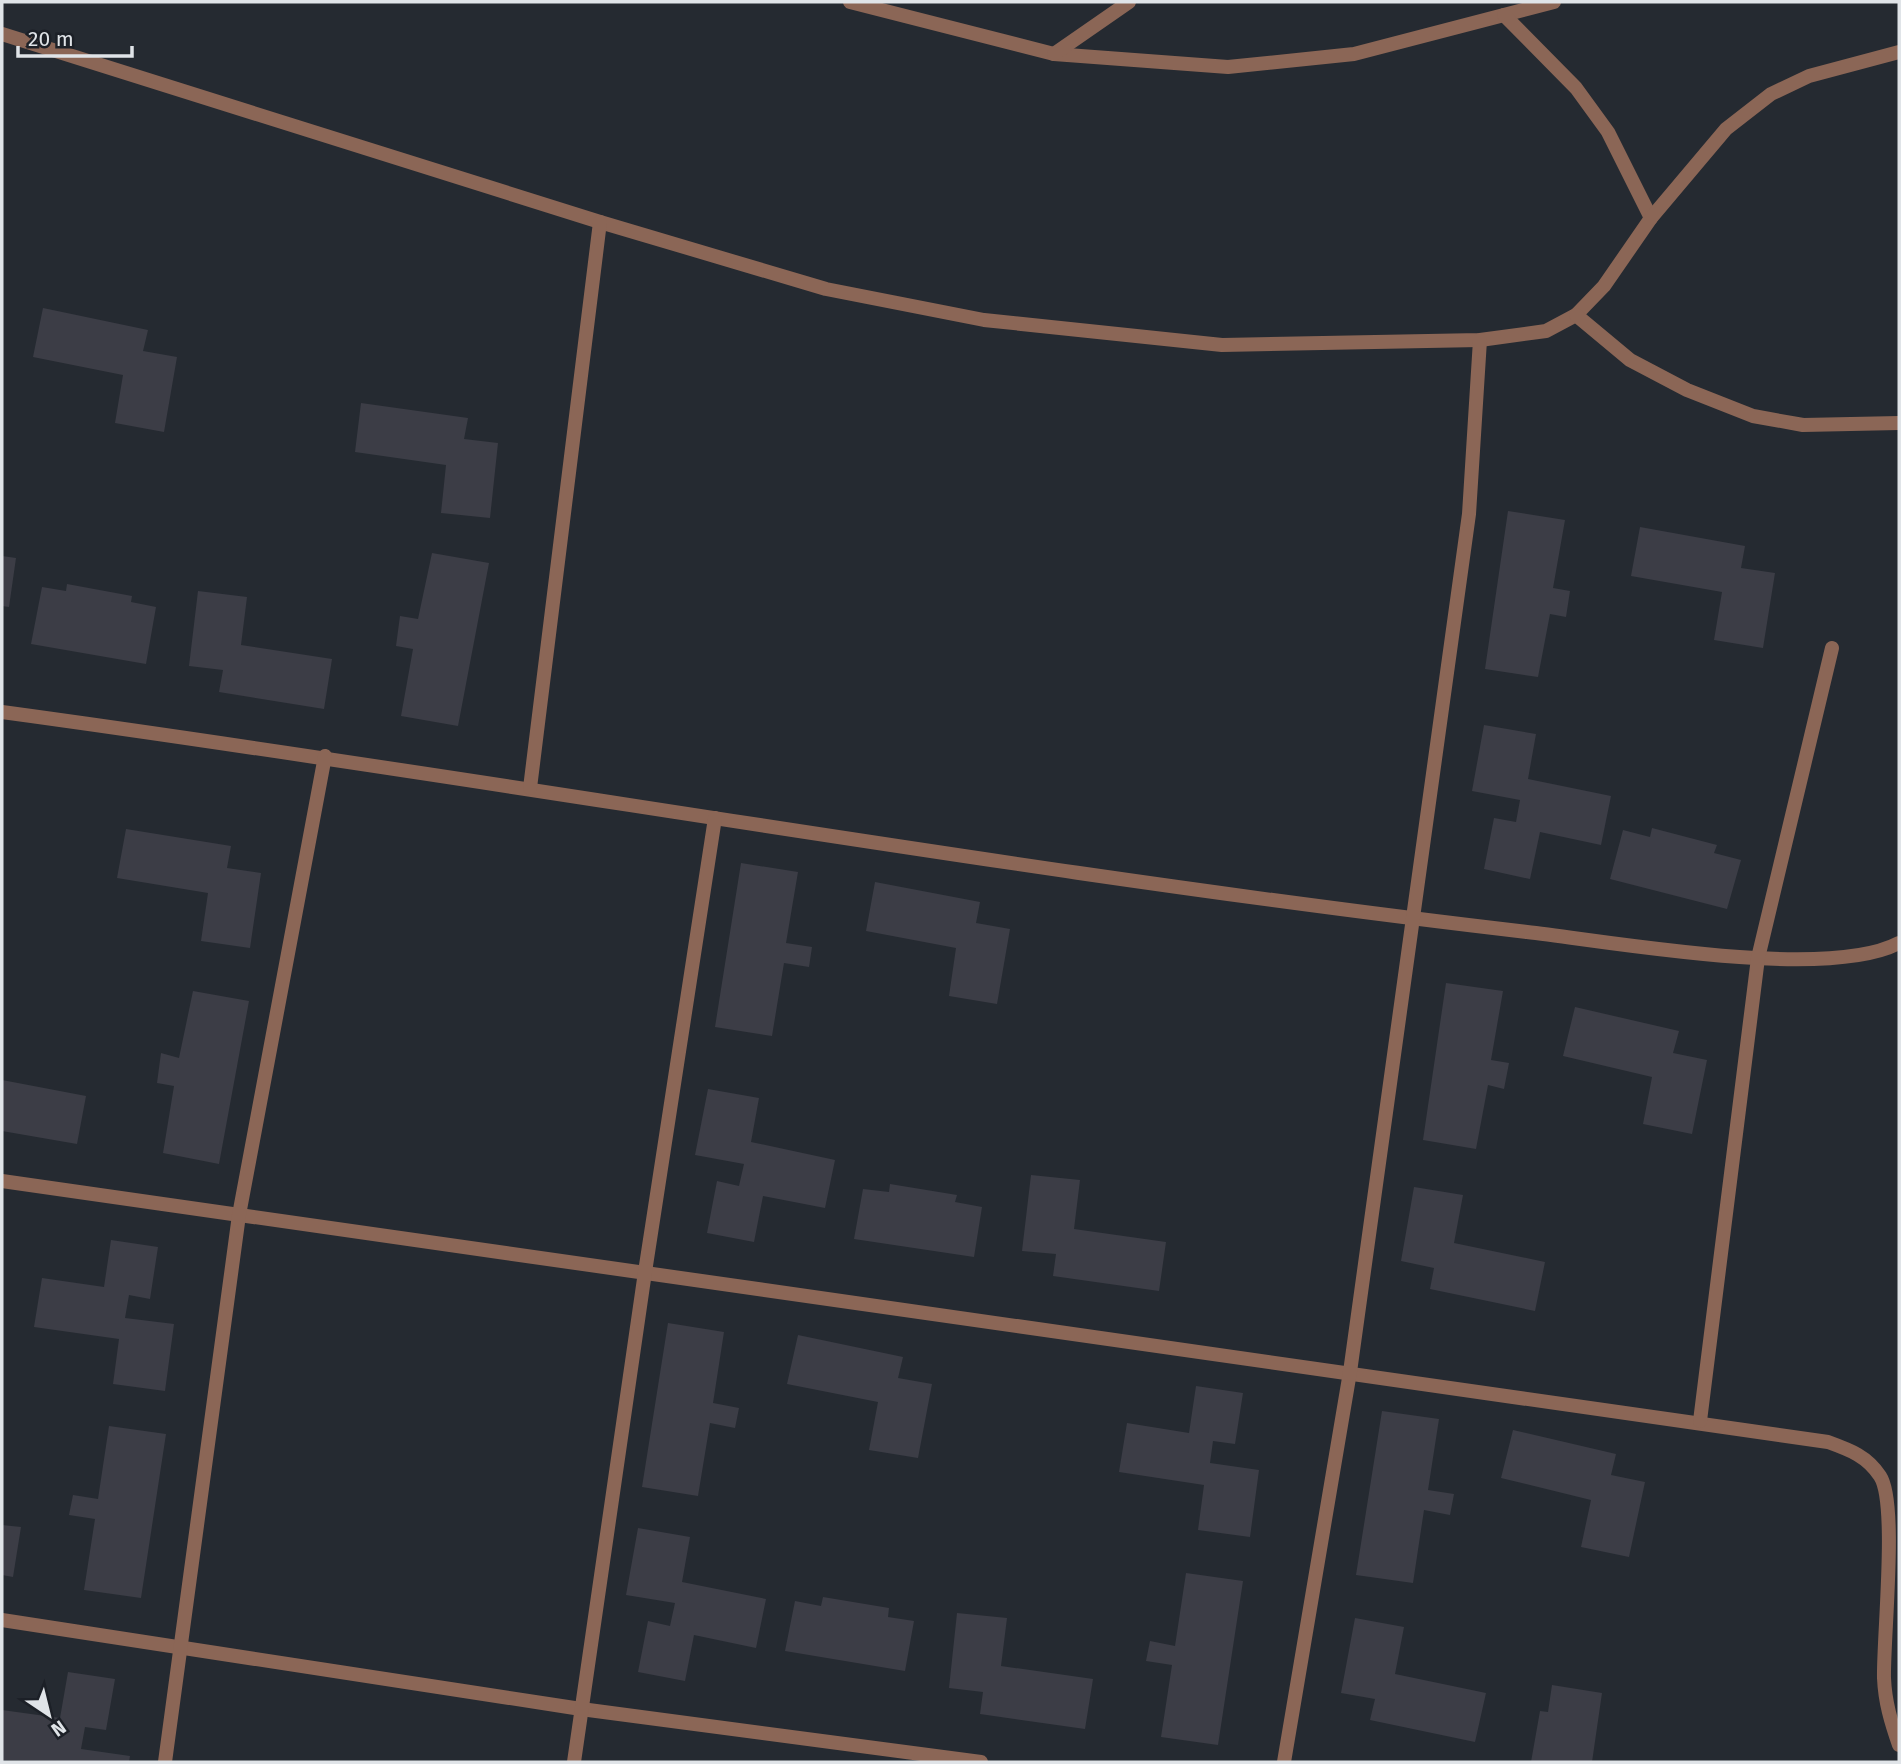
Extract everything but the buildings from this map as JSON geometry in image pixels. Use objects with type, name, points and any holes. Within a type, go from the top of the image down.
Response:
[{"type":"street","points":[[850,2],[1054,54],[1228,67],[1354,54],[1554,2]]},
{"type":"street","points":[[1054,54],[1129,2]]},
{"type":"street","points":[[1504,15],[1576,88],[1608,132],[1651,218]]},
{"type":"street","points":[[2,34],[600,222],[826,289],[984,320],[1222,345],[1480,340],[1546,331],[1576,315],[1604,286],[1651,218],[1726,129],[1771,94],[1809,76],[1899,52]]},
{"type":"street","points":[[530,788],[600,222]]},
{"type":"street","points":[[1576,315],[1630,360],[1687,390],[1753,416],[1802,425],[1899,423]]},
{"type":"street","points":[[1284,1762],[1350,1372],[1410,918],[1469,514],[1480,340]]},
{"type":"street","points":[[1700,1421],[1758,958],[1832,648]]},
{"type":"street","points":[[2,712],[325,756],[715,818],[1410,918],[1758,958],[1840,957],[1885,950],[1899,943]]},
{"type":"street","points":[[165,1762],[178,1646],[239,1215],[325,756]]},
{"type":"street","points":[[574,1762],[645,1272],[715,818]]},
{"type":"street","points":[[2,1181],[1700,1421],[1828,1442],[1859,1453],[1882,1478],[1888,1514],[1884,1678],[1888,1716],[1899,1745]]},
{"type":"street","points":[[2,1620],[581,1709],[981,1762]]}]
